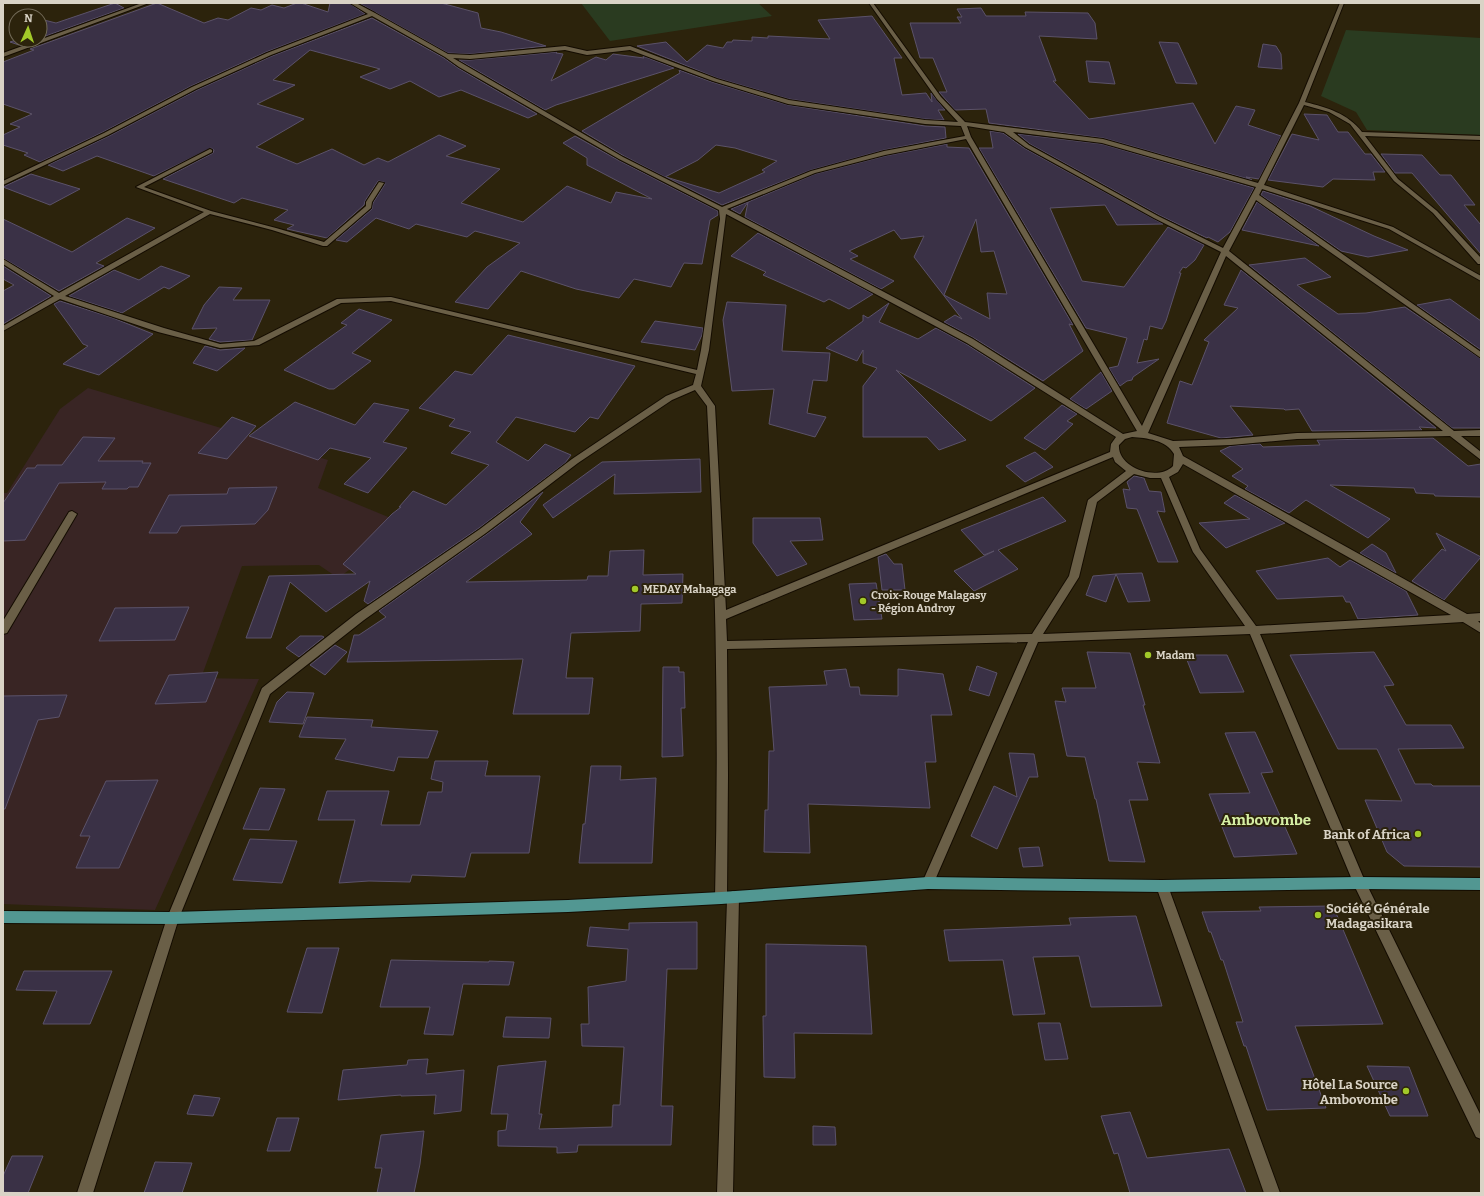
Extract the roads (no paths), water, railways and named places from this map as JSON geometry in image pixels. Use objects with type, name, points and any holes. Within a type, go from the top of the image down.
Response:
[{"type":"main road","points":[[3,917],[173,918],[560,906],[727,898],[928,883],[1162,886],[1359,882],[1481,884]]},
{"type":"street","points":[[3,56],[147,3]]},
{"type":"street","points":[[352,3],[447,56],[461,66],[620,158],[722,209],[970,341],[1122,437]]},
{"type":"street","points":[[871,3],[939,98],[963,124],[968,137],[1143,434]]},
{"type":"street","points":[[1143,434],[1225,251],[1255,196],[1302,103],[1342,3]]},
{"type":"street","points":[[3,183],[106,134],[194,88],[321,33],[373,14]]},
{"type":"street","points":[[447,56],[470,57],[565,48],[587,54],[630,48],[715,80],[788,102],[924,122],[963,124],[1103,141],[1260,186],[1391,228],[1481,279]]},
{"type":"street","points":[[1302,103],[1331,111],[1352,123],[1396,180],[1435,212],[1481,262]]},
{"type":"street","points":[[1006,130],[1027,146],[1156,217],[1225,251],[1481,457]]},
{"type":"street","points":[[1360,134],[1481,138]]},
{"type":"street","points":[[722,209],[813,172],[884,153],[968,137]]},
{"type":"street","points":[[210,151],[139,187],[209,212],[274,229],[325,246],[369,207],[369,202],[381,183]]},
{"type":"street","points":[[1255,196],[1481,356]]},
{"type":"street","points":[[722,209],[723,219],[705,350],[697,386],[711,406],[722,616],[723,811],[727,898],[725,1193]]},
{"type":"street","points":[[3,329],[209,212]]},
{"type":"street","points":[[3,262],[59,296],[161,330],[220,346],[256,343],[340,301],[391,300],[700,373]]},
{"type":"street","points":[[86,1193],[173,918],[266,691],[360,617],[483,531],[574,461],[669,398],[697,386]]},
{"type":"street","points":[[1171,444],[1231,442],[1297,436],[1481,433]]},
{"type":"street","points":[[1132,434],[1143,434],[1154,436],[1171,444],[1178,451],[1180,458],[1179,465],[1174,472],[1164,475],[1148,476],[1132,471],[1121,463],[1115,453],[1115,444],[1122,437],[1132,434]]},
{"type":"street","points":[[722,616],[1115,453]]},
{"type":"street","points":[[1180,458],[1464,617],[1481,629]]},
{"type":"street","points":[[928,883],[1035,638],[1074,577],[1093,500],[1132,471]]},
{"type":"street","points":[[1164,475],[1196,550],[1252,630],[1359,882],[1481,1132]]},
{"type":"street","points":[[3,630],[72,514]]},
{"type":"street","points":[[723,645],[1035,638],[1252,630],[1481,617]]},
{"type":"street","points":[[1162,886],[1272,1193]]},
{"type":"place","name":"MEDAY Mahagaga","points":[[635,589]]},
{"type":"place","name":"Croix-Rouge Malagasy - Région Androy","points":[[863,601]]},
{"type":"place","name":"Madam","points":[[1148,655]]},
{"type":"place","name":"Bank of Africa","points":[[1418,834]]},
{"type":"place","name":"Société Générale Madagasikara","points":[[1318,915]]},
{"type":"place","name":"Hôtel La Source Ambovombe","points":[[1406,1091]]},
{"type":"district","name":"Ambovombe","points":[[1266,820]]}]
